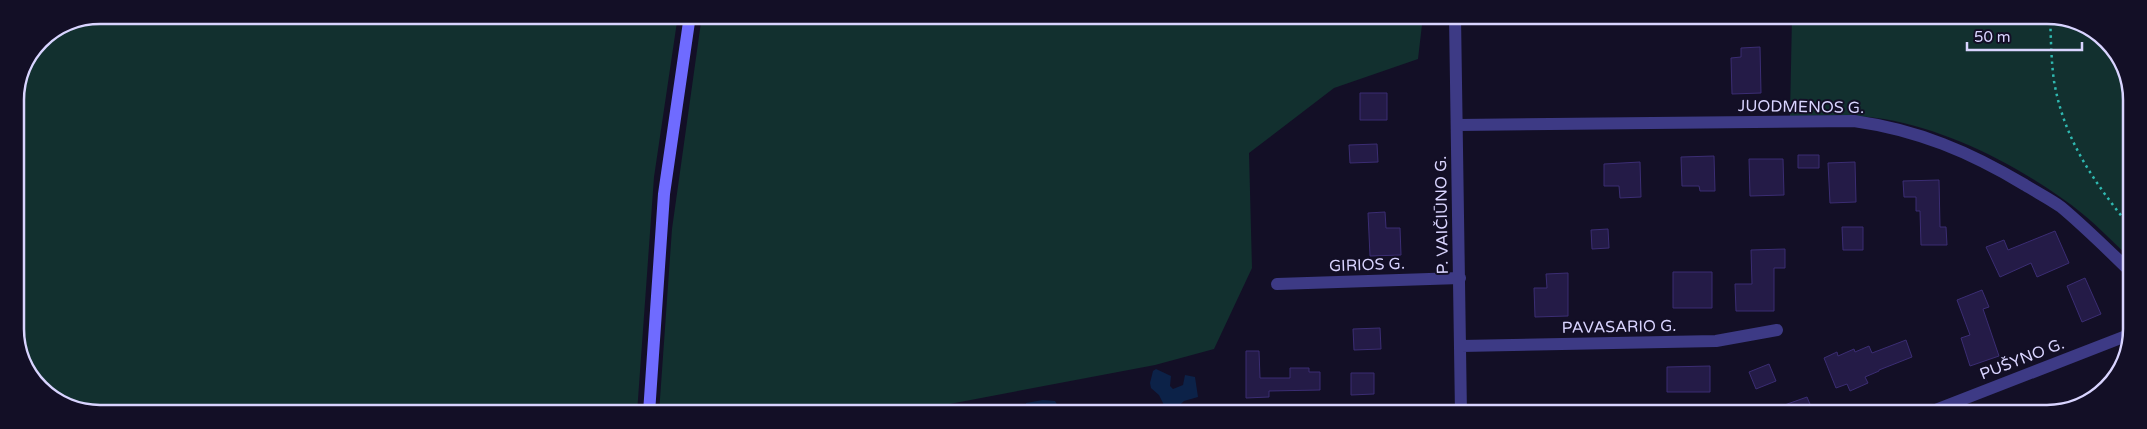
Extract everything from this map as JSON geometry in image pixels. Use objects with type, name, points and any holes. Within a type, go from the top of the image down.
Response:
[{"type":"main road","points":[[650,405],[664,194],[689,24]]},
{"type":"street","name":"P. VAIČIŪNO G.","points":[[1455,24],[1461,405]]},
{"type":"street","name":"JUODMENOS G.","points":[[1457,125],[1854,121],[1887,126],[1911,132],[1966,153],[1997,169],[2059,206],[2123,265]]},
{"type":"street","name":"GIRIOS G.","points":[[1277,284],[1460,278]]},
{"type":"street","name":"PAVASARIO G.","points":[[1461,346],[1716,341],[1777,330]]},
{"type":"street","name":"PUŠYNO G.","points":[[1947,405],[2123,337]]},
{"type":"path","points":[[2050,24],[2054,80],[2063,118],[2078,155],[2098,186],[2123,218]]},
{"type":"green space","points":[[677,24],[654,177],[638,405],[90,405],[62,395],[50,386],[34,367],[25,344],[25,85],[37,58],[46,46],[71,30],[85,25]]},
{"type":"green space","points":[[701,24],[1422,24],[1418,59],[1334,88],[1249,153],[1252,268],[1214,349],[1155,365],[944,405],[660,405],[672,229]]},
{"type":"green space","points":[[1792,24],[2057,24],[2067,26],[2081,32],[2101,46],[2113,62],[2122,85],[2123,251],[2081,213],[2043,185],[2000,160],[1955,139],[1908,124],[1872,117],[1790,116]]},
{"type":"water","points":[[1156,369],[1171,376],[1170,386],[1173,389],[1183,385],[1185,375],[1195,377],[1198,397],[1184,401],[1180,405],[1164,405],[1159,395],[1151,388],[1150,383],[1153,371]]},
{"type":"water","points":[[1043,400],[1055,401],[1057,405],[1026,405],[1026,403]]},
{"type":"building","points":[[1760,47],[1761,93],[1732,94],[1731,58],[1741,57],[1741,48]]},
{"type":"building","points":[[1360,93],[1387,93],[1387,120],[1360,120]]},
{"type":"building","points":[[1377,144],[1378,162],[1350,163],[1349,145]]},
{"type":"building","points":[[1798,155],[1819,155],[1819,168],[1798,168]]},
{"type":"building","points":[[1714,156],[1715,191],[1700,191],[1699,186],[1682,186],[1681,157]]},
{"type":"building","points":[[1749,159],[1783,159],[1784,195],[1750,196]]},
{"type":"building","points":[[1640,162],[1641,197],[1620,198],[1619,186],[1604,186],[1604,164]]},
{"type":"building","points":[[1855,162],[1856,202],[1830,203],[1828,163]]},
{"type":"building","points":[[1939,180],[1940,227],[1946,227],[1947,245],[1921,245],[1920,211],[1916,211],[1916,197],[1904,197],[1903,181]]},
{"type":"building","points":[[1385,212],[1386,228],[1400,228],[1401,255],[1370,256],[1368,213]]},
{"type":"building","points":[[1842,227],[1863,227],[1863,250],[1843,250]]},
{"type":"building","points":[[1608,229],[1609,248],[1592,249],[1591,230]]},
{"type":"building","points":[[2055,231],[2069,263],[2037,277],[2031,263],[2000,277],[1986,247],[2004,240],[2008,250]]},
{"type":"building","points":[[1785,249],[1785,268],[1774,268],[1774,311],[1736,311],[1735,284],[1752,284],[1751,250]]},
{"type":"building","points":[[1673,272],[1712,272],[1712,308],[1673,308]]},
{"type":"building","points":[[1568,273],[1568,316],[1535,317],[1534,288],[1547,288],[1546,274]]},
{"type":"building","points":[[2085,278],[2101,314],[2082,322],[2067,286]]},
{"type":"building","points":[[1982,290],[1989,307],[1983,309],[1999,356],[1970,366],[1961,338],[1970,335],[1957,300]]},
{"type":"building","points":[[1380,328],[1381,349],[1354,350],[1353,329]]},
{"type":"building","points":[[1906,340],[1912,357],[1865,377],[1868,383],[1850,391],[1847,384],[1836,388],[1824,358],[1837,352],[1838,356],[1854,349],[1855,352],[1869,346],[1872,353]]},
{"type":"building","points":[[1246,351],[1259,351],[1260,378],[1290,378],[1290,368],[1309,368],[1309,372],[1320,372],[1320,390],[1269,391],[1269,397],[1246,398]]},
{"type":"building","points":[[1769,364],[1776,381],[1756,389],[1749,372]]},
{"type":"building","points":[[1710,366],[1710,392],[1667,392],[1667,367]]},
{"type":"building","points":[[1351,373],[1374,373],[1374,394],[1351,395]]},
{"type":"building","points":[[1807,397],[1810,405],[1785,405]]}]
